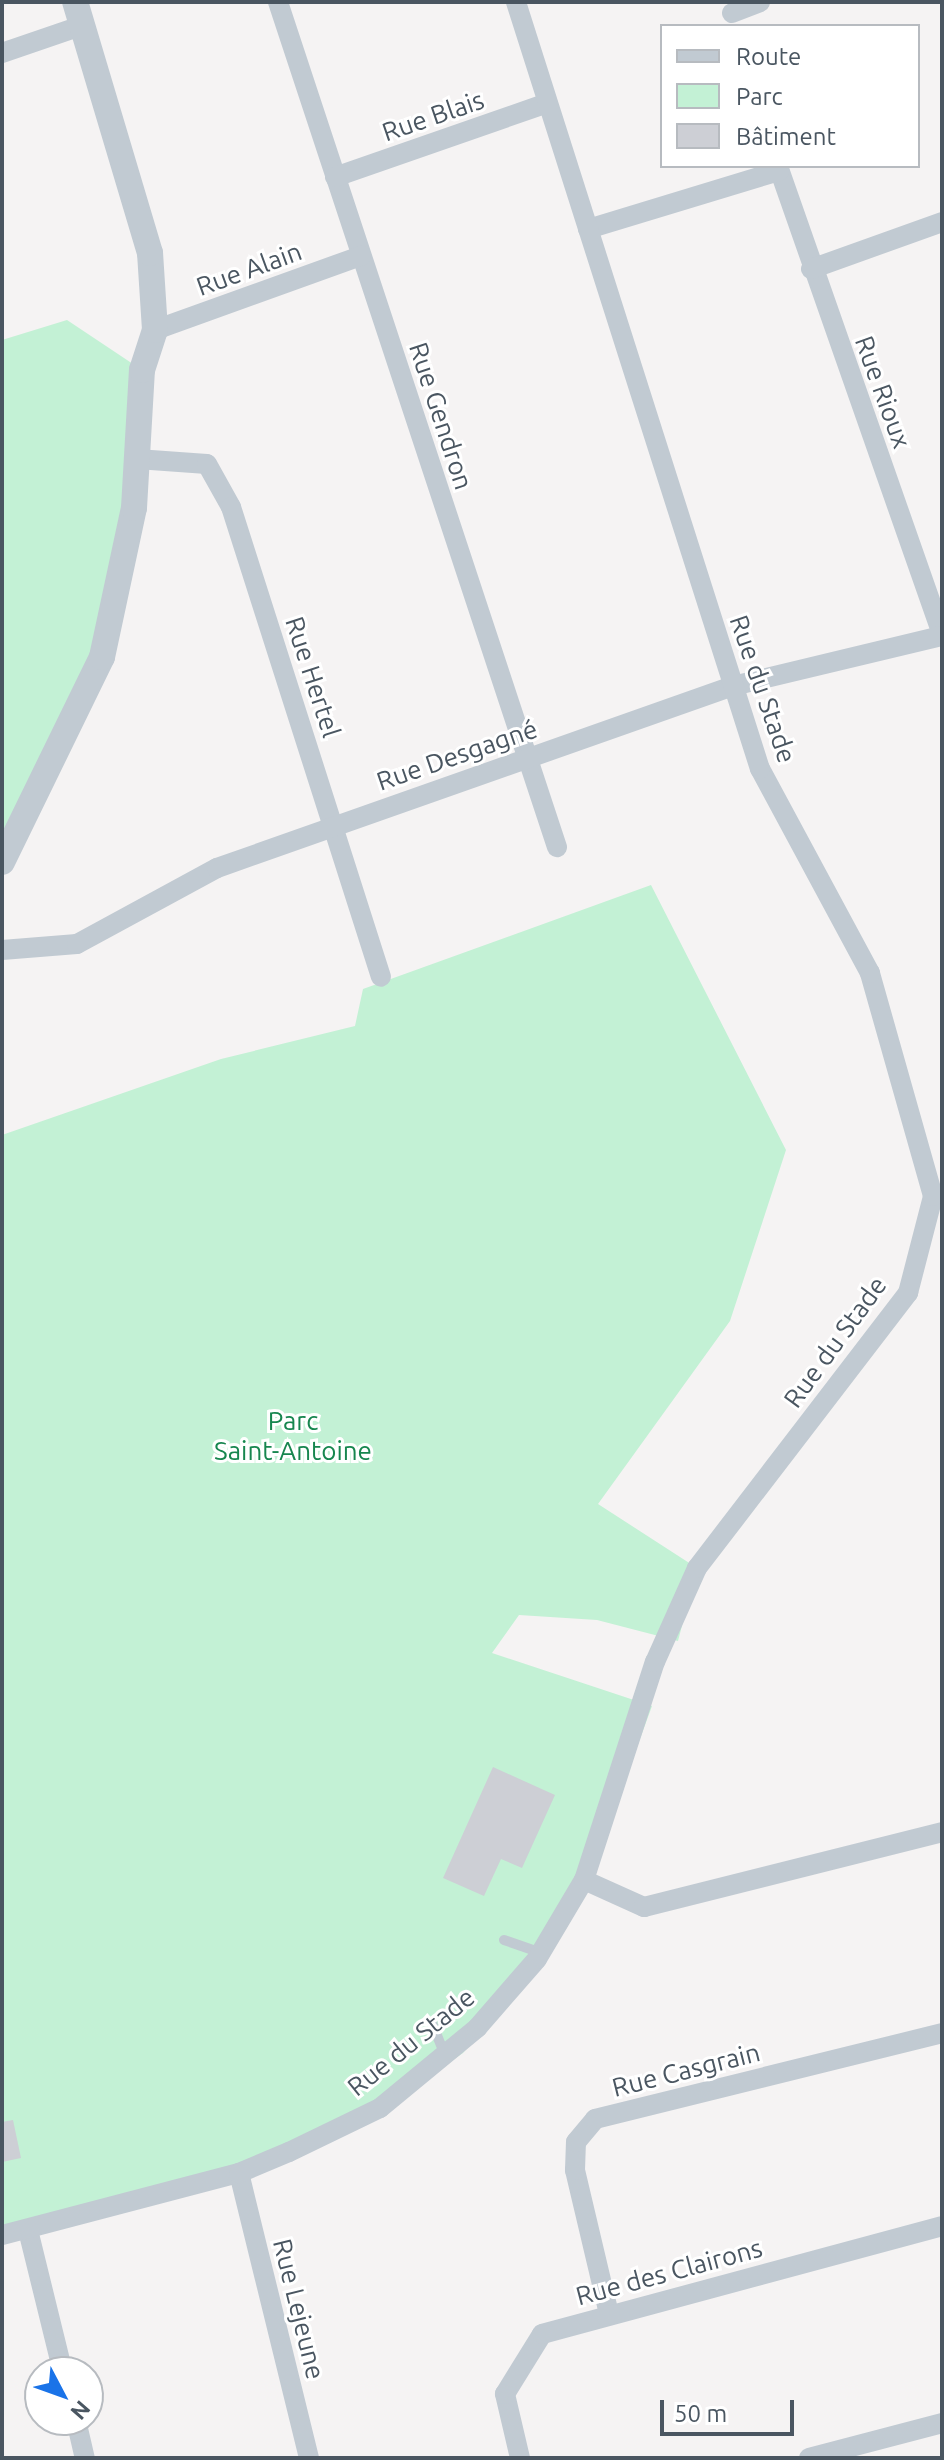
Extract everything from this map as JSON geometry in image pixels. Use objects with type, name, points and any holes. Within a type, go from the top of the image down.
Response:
[{"type":"street","name":"Rue Gendron","points":[[278,2],[557,847]]},
{"type":"street","name":"Rue du Stade","points":[[2,2235],[239,2173],[380,2108],[445,2055],[541,1953],[584,1880],[655,1662],[697,1568],[908,1293],[933,1196],[870,973],[760,769],[516,2]]},
{"type":"street","points":[[733,14],[760,2]]},
{"type":"street","points":[[2,53],[79,13],[150,253],[155,330],[142,370],[134,508],[102,657],[2,862]]},
{"type":"street","name":"Rue Blais","points":[[335,177],[548,103]]},
{"type":"street","points":[[588,229],[778,168]]},
{"type":"street","name":"Rue Rioux","points":[[778,168],[942,636]]},
{"type":"street","points":[[811,269],[942,222]]},
{"type":"street","name":"Rue Alain","points":[[155,330],[361,256]]},
{"type":"street","name":"Rue Hertel","points":[[137,459],[207,464],[231,507],[381,977]]},
{"type":"street","name":"Rue Desgagné","points":[[2,950],[77,944],[217,868],[733,686],[942,636]]},
{"type":"street","points":[[584,1880],[644,1907],[942,1832]]},
{"type":"street","name":"Rue Casgrain","points":[[609,2314],[575,2170],[576,2142],[595,2119],[942,2033]]},
{"type":"street","name":"Rue Lejeune","points":[[239,2173],[309,2458]]},
{"type":"street","name":"Rue des Clairons","points":[[520,2458],[505,2394],[516,2366],[542,2334],[942,2226]]},
{"type":"street","points":[[28,2230],[59,2356]]},
{"type":"street","points":[[809,2458],[942,2423]]},
{"type":"street","points":[[80,2436],[85,2458]]},
{"type":"lane","points":[[504,1940],[541,1953]]},
{"type":"lane","points":[[432,2023],[445,2055]]},
{"type":"green space","points":[[67,320],[148,374],[102,656],[2,876],[2,340]]},
{"type":"green space","name":"Parc Saint-Antoine","points":[[651,885],[786,1150],[730,1321],[598,1504],[697,1568],[678,1641],[597,1620],[519,1615],[492,1653],[652,1706],[589,1878],[537,1969],[463,2053],[366,2121],[315,2147],[2,2231],[2,1135],[221,1059],[355,1026],[363,989]]},
{"type":"building","points":[[493,1767],[555,1795],[522,1868],[501,1859],[484,1896],[443,1878]]},
{"type":"building","points":[[13,2120],[21,2158],[2,2162],[2,2122]]}]
